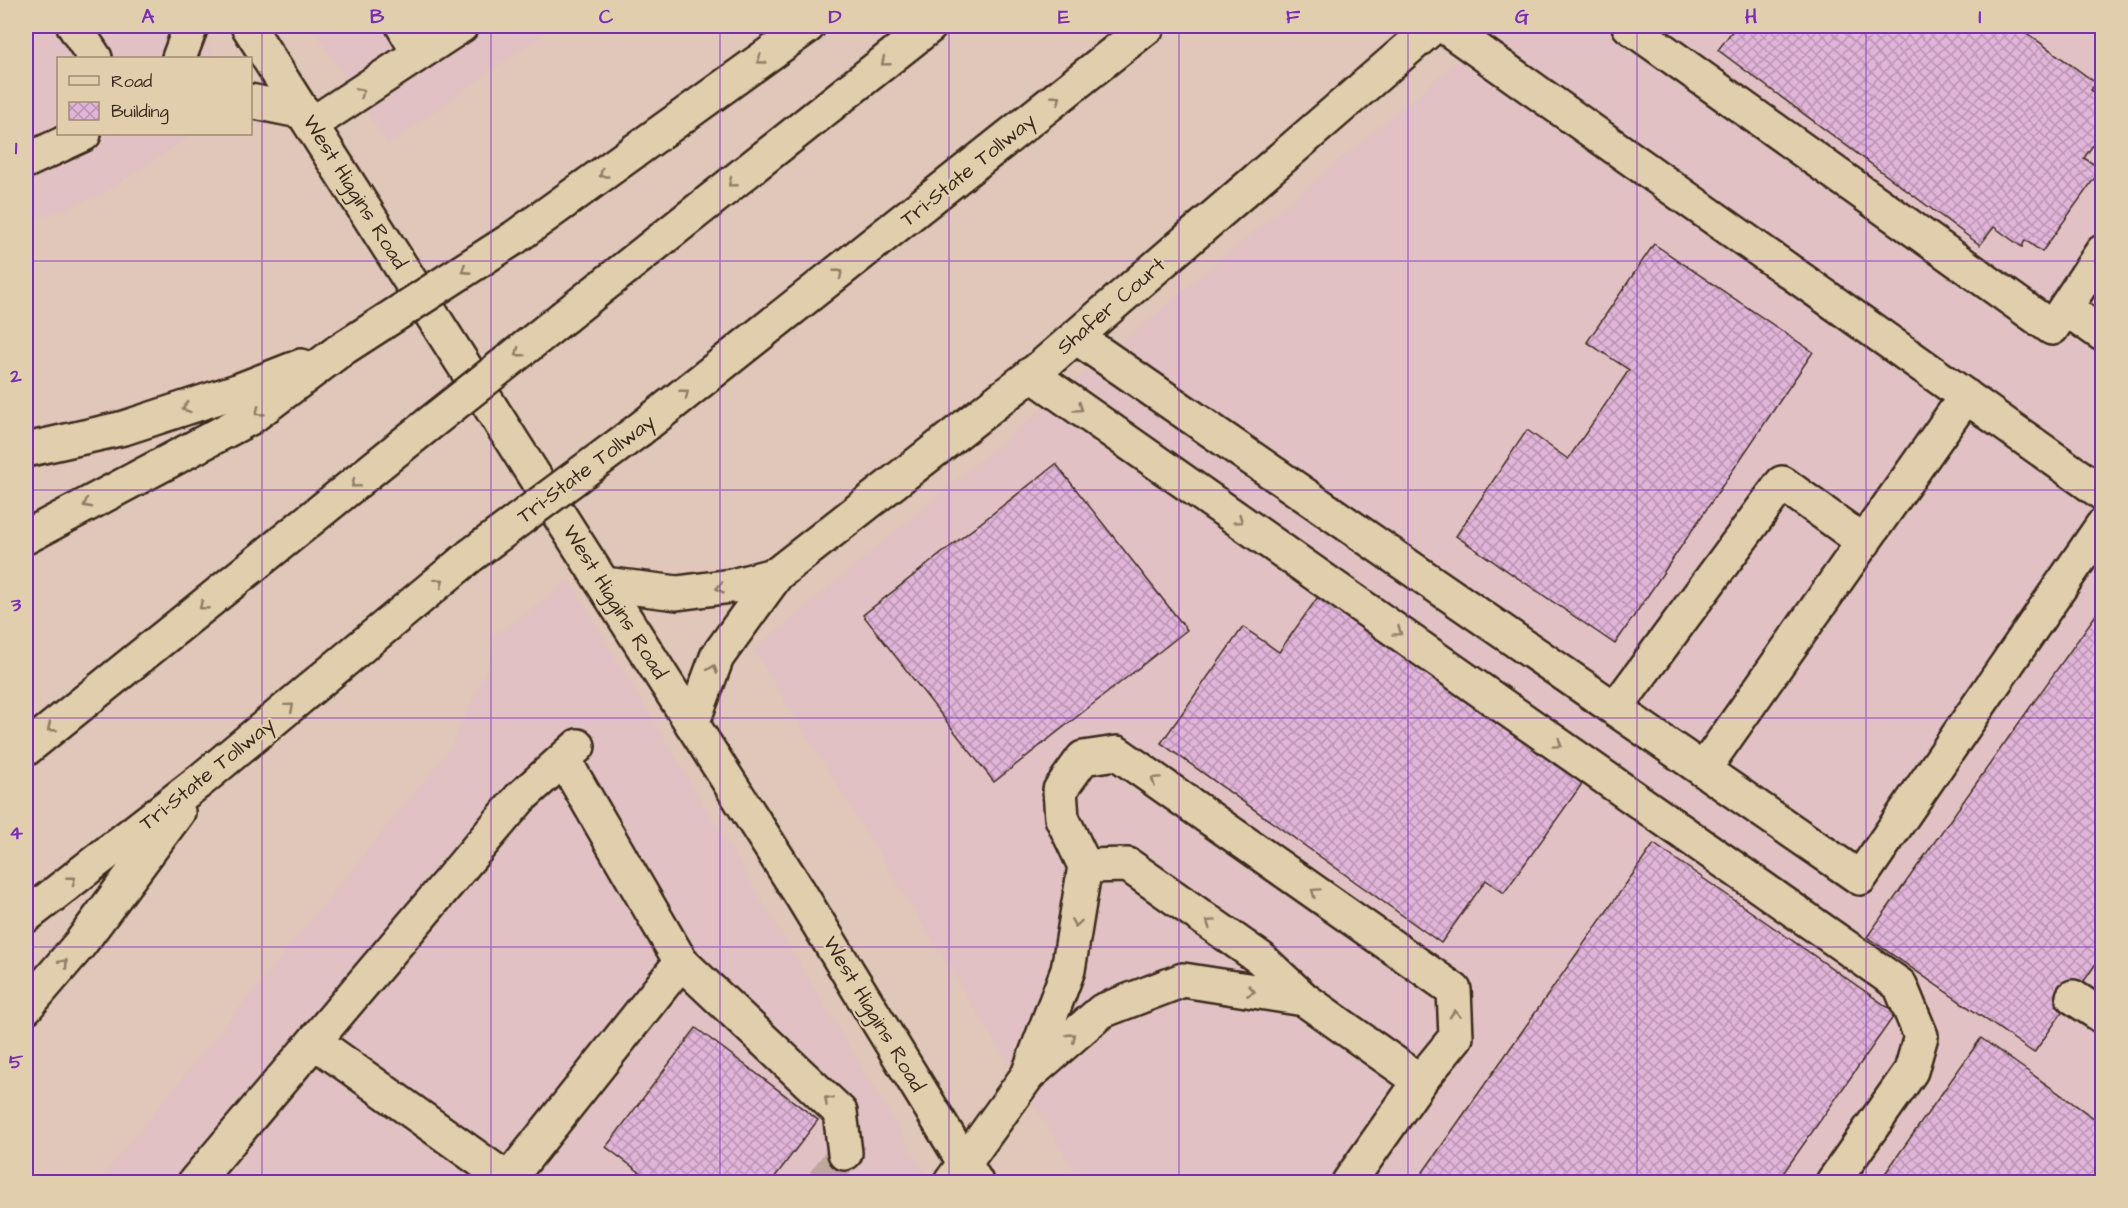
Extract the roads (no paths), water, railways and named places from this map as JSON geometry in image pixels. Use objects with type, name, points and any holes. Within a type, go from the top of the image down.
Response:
[{"type":"main road","points":[[74,26],[94,57]]},
{"type":"main road","points":[[179,57],[191,26]]},
{"type":"main road","name":"West Higgins Road","points":[[248,26],[692,723],[964,1176]]},
{"type":"main road","points":[[403,26],[420,53]]},
{"type":"main road","points":[[252,103],[308,118],[420,53],[460,26]]},
{"type":"main road","points":[[26,537],[250,418],[339,351],[514,238],[808,26]]},
{"type":"main road","points":[[26,748],[930,26]]},
{"type":"main road","name":"Tri-State Tollway","points":[[26,916],[201,780],[470,556],[639,429],[1148,26]]},
{"type":"main road","name":"Shafer Court","points":[[692,723],[717,657],[777,574],[1076,337],[1434,26]]},
{"type":"main road","points":[[1444,26],[2103,493]]},
{"type":"main road","points":[[1629,26],[2052,328],[2103,252]]},
{"type":"main road","points":[[26,161],[82,135]]},
{"type":"main road","points":[[2065,308],[2103,334]]},
{"type":"main road","points":[[1076,337],[1860,878],[2103,526]]},
{"type":"main road","points":[[26,450],[124,428],[237,391],[339,351]]},
{"type":"main road","points":[[1031,374],[1900,985],[1921,1036],[1911,1071],[1833,1182]]},
{"type":"main road","points":[[1703,771],[1966,396]]},
{"type":"main road","points":[[1615,709],[1782,483],[1864,542]]},
{"type":"main road","name":"Shafer Court","points":[[604,584],[677,593],[732,586],[777,574]]},
{"type":"main road","points":[[195,1182],[520,798],[571,753],[681,962],[840,1112],[845,1153]]},
{"type":"main road","points":[[964,1176],[1028,1075],[1068,970],[1085,866],[1062,818],[1060,790],[1083,758],[1117,753],[1454,990],[1456,1037],[1420,1081],[1348,1182]]},
{"type":"main road","points":[[26,1007],[80,944],[201,780]]},
{"type":"main road","points":[[1085,866],[1128,865],[1260,958],[1304,999],[1420,1081]]},
{"type":"main road","points":[[315,1042],[509,1181],[681,962]]},
{"type":"main road","points":[[1028,1075],[1102,1011],[1183,980],[1304,999]]},
{"type":"main road","points":[[2073,997],[2103,1016]]},
{"type":"tunnel","points":[[823,1182],[845,1153]]}]
